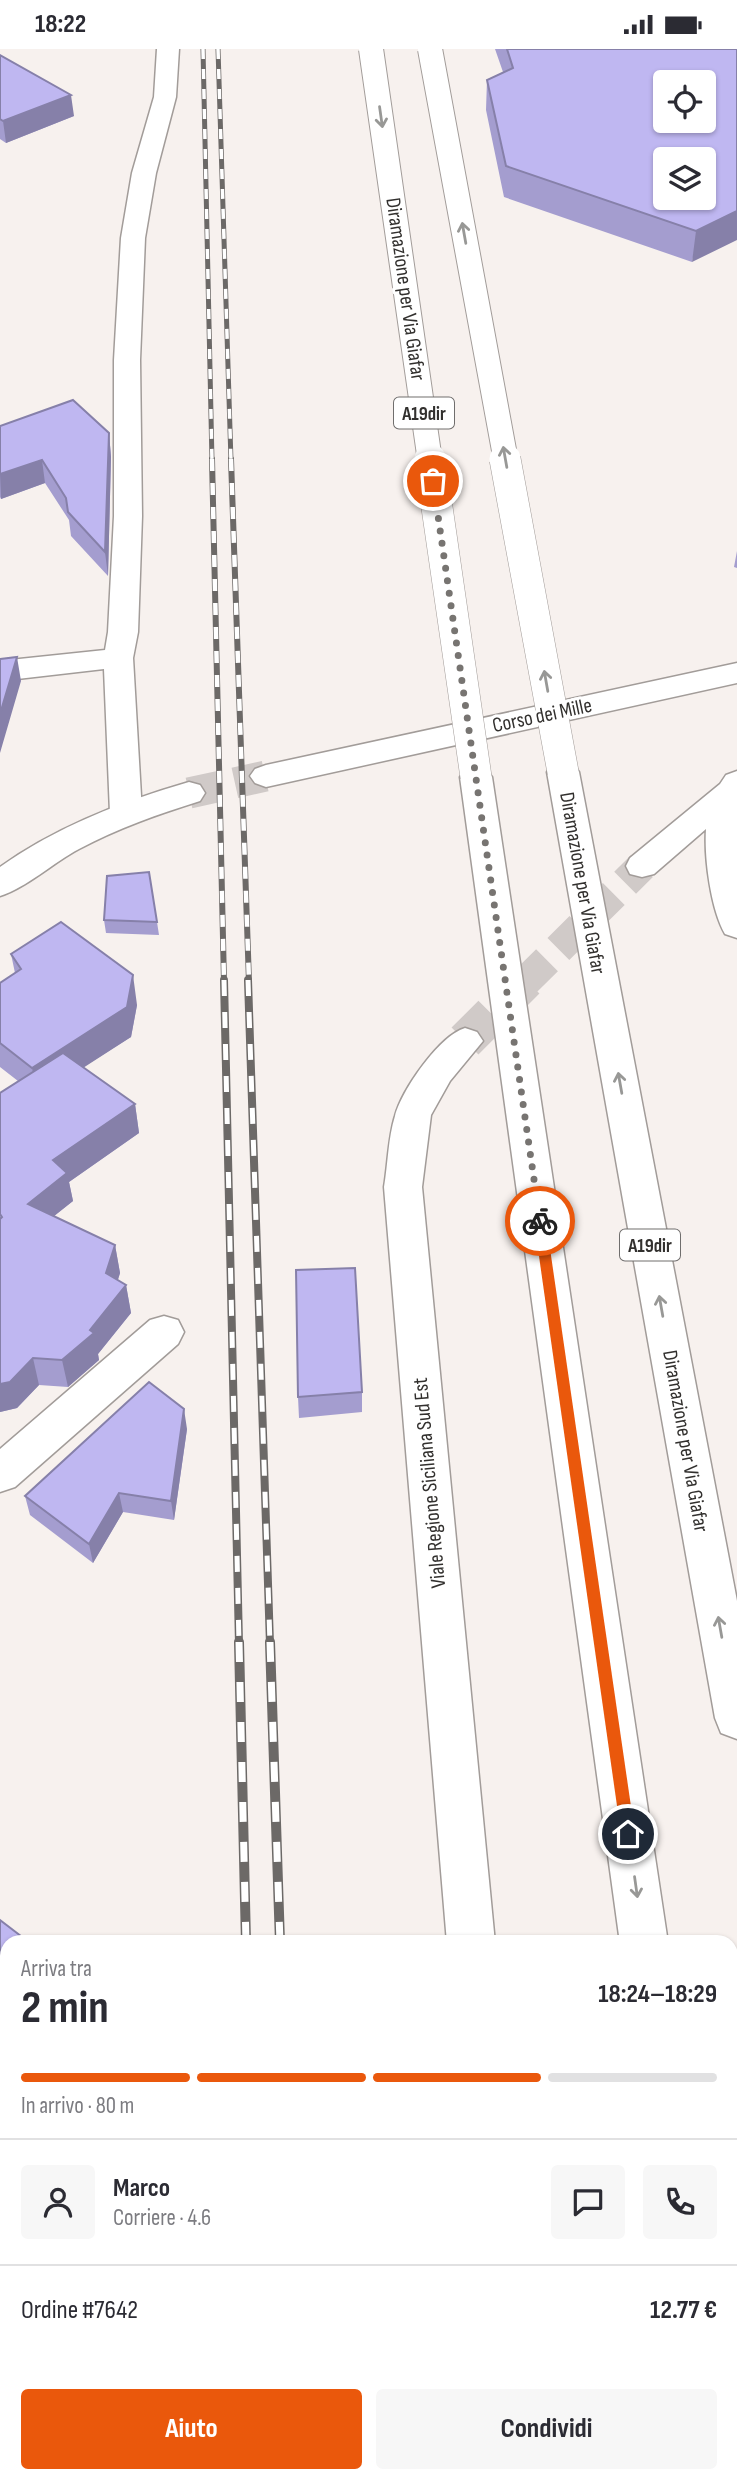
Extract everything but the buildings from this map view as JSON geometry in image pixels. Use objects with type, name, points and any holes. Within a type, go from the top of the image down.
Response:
[{"type":"main road","points":[[126,813],[118,658],[123,632],[128,516],[127,360],[133,238],[144,173],[165,97],[168,49]]},
{"type":"main road","name":"Diramazione per Via Giafar","points":[[371,49],[643,1935]]},
{"type":"main road","name":"Diramazione per Via Giafar","points":[[430,49],[737,1718]]},
{"type":"main road","points":[[0,671],[118,658]]},
{"type":"main road","name":"Corso dei Mille","points":[[266,776],[737,673]]},
{"type":"main road","points":[[642,866],[734,787]]},
{"type":"main road","points":[[734,787],[723,826],[725,873],[737,926]]},
{"type":"main road","points":[[0,884],[36,856],[126,813],[189,793]]},
{"type":"main road","name":"Viale Regione Siciliana Sud Est","points":[[465,1041],[437,1072],[414,1115],[403,1187],[470,1935]]},
{"type":"main road","points":[[0,1473],[164,1332]]},
{"type":"tunnel","points":[[189,793],[266,776]]},
{"type":"tunnel","points":[[525,982],[642,866]]},
{"type":"tunnel","points":[[465,1041],[526,980]]},
{"type":"railway","points":[[203,49],[212,461]]},
{"type":"railway","points":[[218,49],[231,461]]},
{"type":"railway","points":[[212,459],[224,982]]},
{"type":"railway","points":[[231,459],[249,982]]},
{"type":"railway","points":[[224,980],[239,1644]]},
{"type":"railway","points":[[248,980],[270,1644]]},
{"type":"railway","points":[[239,1642],[246,1935]]},
{"type":"railway","points":[[270,1642],[280,1935]]},
{"type":"way so far","points":[[433,481],[540,1221]]},
{"type":"route","points":[[540,1221],[628,1834]]}]
